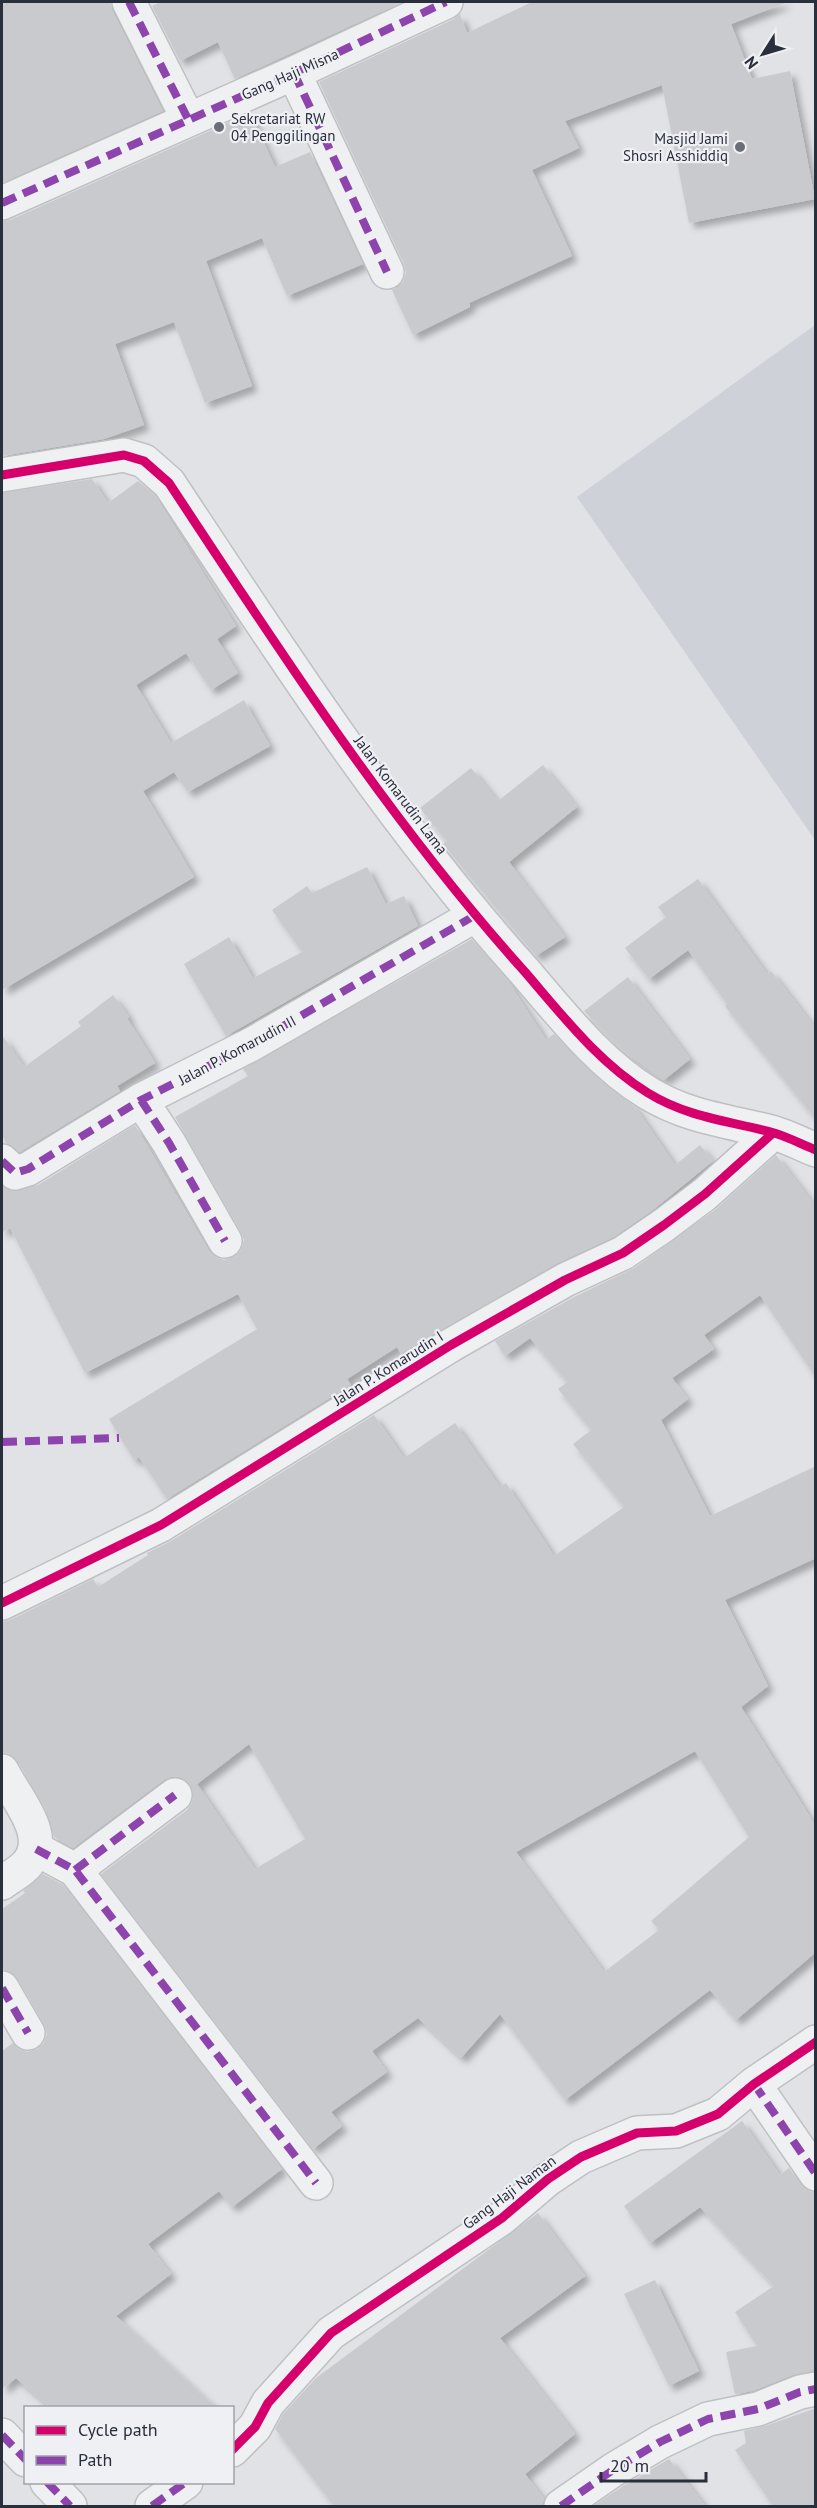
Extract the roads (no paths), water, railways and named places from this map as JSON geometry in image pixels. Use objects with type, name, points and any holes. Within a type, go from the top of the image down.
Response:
[{"type":"street","points":[[129,2],[188,119]]},
{"type":"street","name":"Gang Haji Misna","points":[[2,203],[294,73],[446,2]]},
{"type":"street","points":[[294,73],[387,272]]},
{"type":"street","name":"Jalan Komarudin Lama","points":[[2,475],[124,455],[144,461],[169,483],[354,758],[474,916],[569,1023],[625,1077],[649,1094],[688,1113],[773,1133],[816,1150]]},
{"type":"street","name":"Jalan P. Komarudin II","points":[[2,1161],[15,1173],[28,1169],[141,1100],[252,1044],[474,916]]},
{"type":"street","points":[[141,1100],[169,1143],[225,1241]]},
{"type":"street","name":"Jalan P. Komarudin I","points":[[2,1603],[161,1525],[468,1335],[566,1280],[623,1252],[664,1226],[705,1194],[773,1133]]},
{"type":"street","points":[[2,1771],[35,1832],[36,1849],[27,1864],[2,1883]]},
{"type":"street","points":[[75,1870],[175,1795]]},
{"type":"street","points":[[36,1849],[75,1870],[316,2182]]},
{"type":"street","points":[[2,1988],[28,2032]]},
{"type":"street","name":"Gang Haji Naman","points":[[234,2448],[255,2427],[268,2403],[331,2333],[502,2218],[548,2179],[581,2157],[637,2133],[676,2131],[718,2114],[754,2084],[816,2042]]},
{"type":"street","points":[[754,2084],[816,2174]]},
{"type":"street","points":[[561,2506],[613,2470],[708,2419],[758,2409],[800,2392],[816,2389]]},
{"type":"street","points":[[2,2435],[24,2458]]},
{"type":"street","points":[[49,2484],[70,2506]]},
{"type":"street","points":[[152,2506],[183,2484]]},
{"type":"place","name":"Sekretariat RW 04 Penggilingan","points":[[219,127]]},
{"type":"place","name":"Masjid Jami Shosri Asshiddiq","points":[[740,147]]}]
